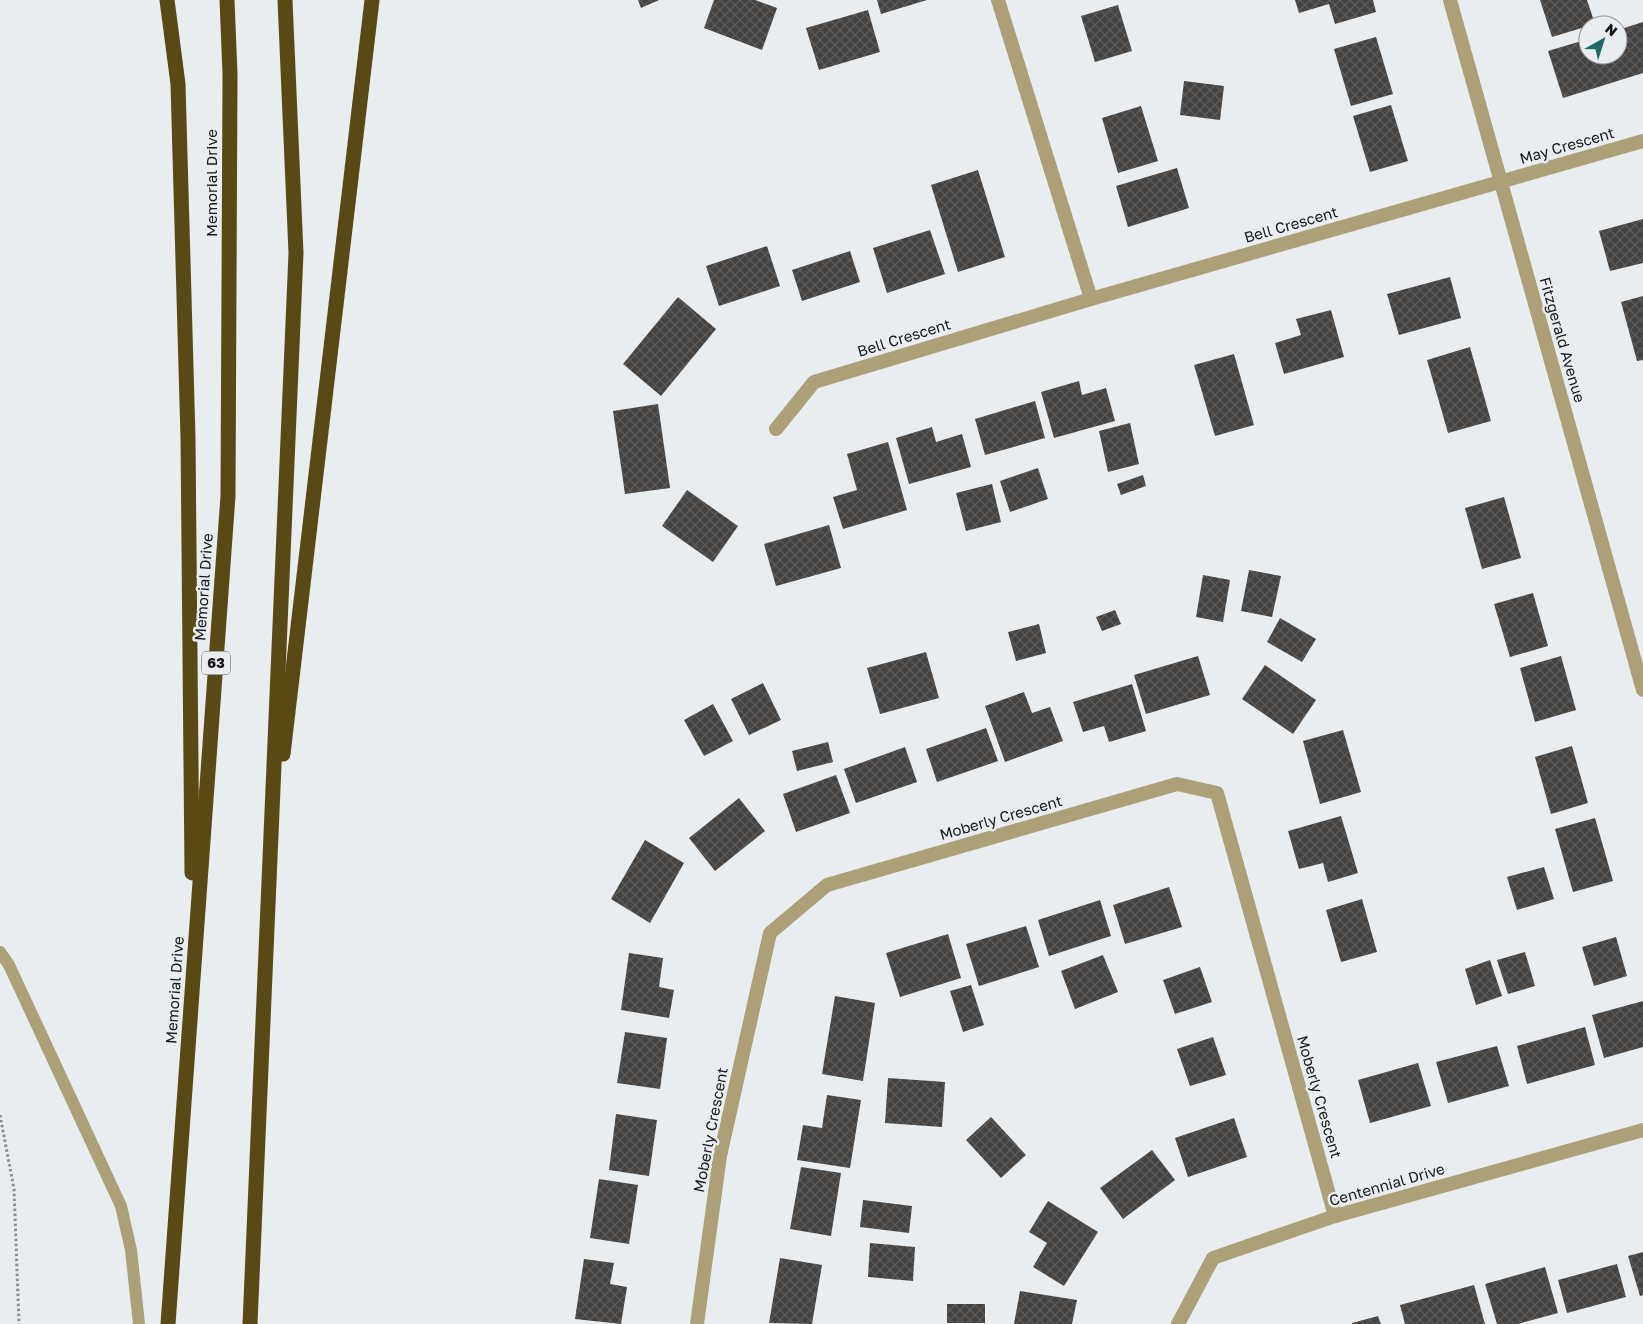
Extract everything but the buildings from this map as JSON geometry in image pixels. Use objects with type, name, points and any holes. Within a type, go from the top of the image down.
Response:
[{"type":"highway","points":[[167,0],[178,84],[188,438],[193,980]]},
{"type":"highway","name":"Memorial Drive","points":[[168,1324],[228,496],[230,74],[227,0]]},
{"type":"highway","points":[[250,1324],[296,253],[285,0]]},
{"type":"highway","points":[[269,875],[372,0]]},
{"type":"street","points":[[998,0],[1091,299]]},
{"type":"street","name":"Fitzgerald Avenue","points":[[1450,0],[1642,683]]},
{"type":"street","name":"May Crescent","points":[[1501,182],[1643,141]]},
{"type":"street","name":"Bell Crescent","points":[[776,429],[814,382],[1091,299],[1501,182]]},
{"type":"street","name":"Moberly Crescent","points":[[697,1324],[720,1156],[770,933],[827,884],[1177,784],[1217,793],[1335,1216]]},
{"type":"street","name":"Centennial Drive","points":[[1178,1324],[1213,1258],[1335,1216],[1643,1130]]},
{"type":"lane","points":[[0,952],[9,965],[121,1206],[131,1250],[139,1324]]},
{"type":"path","points":[[0,1115],[14,1189],[19,1324]]}]
